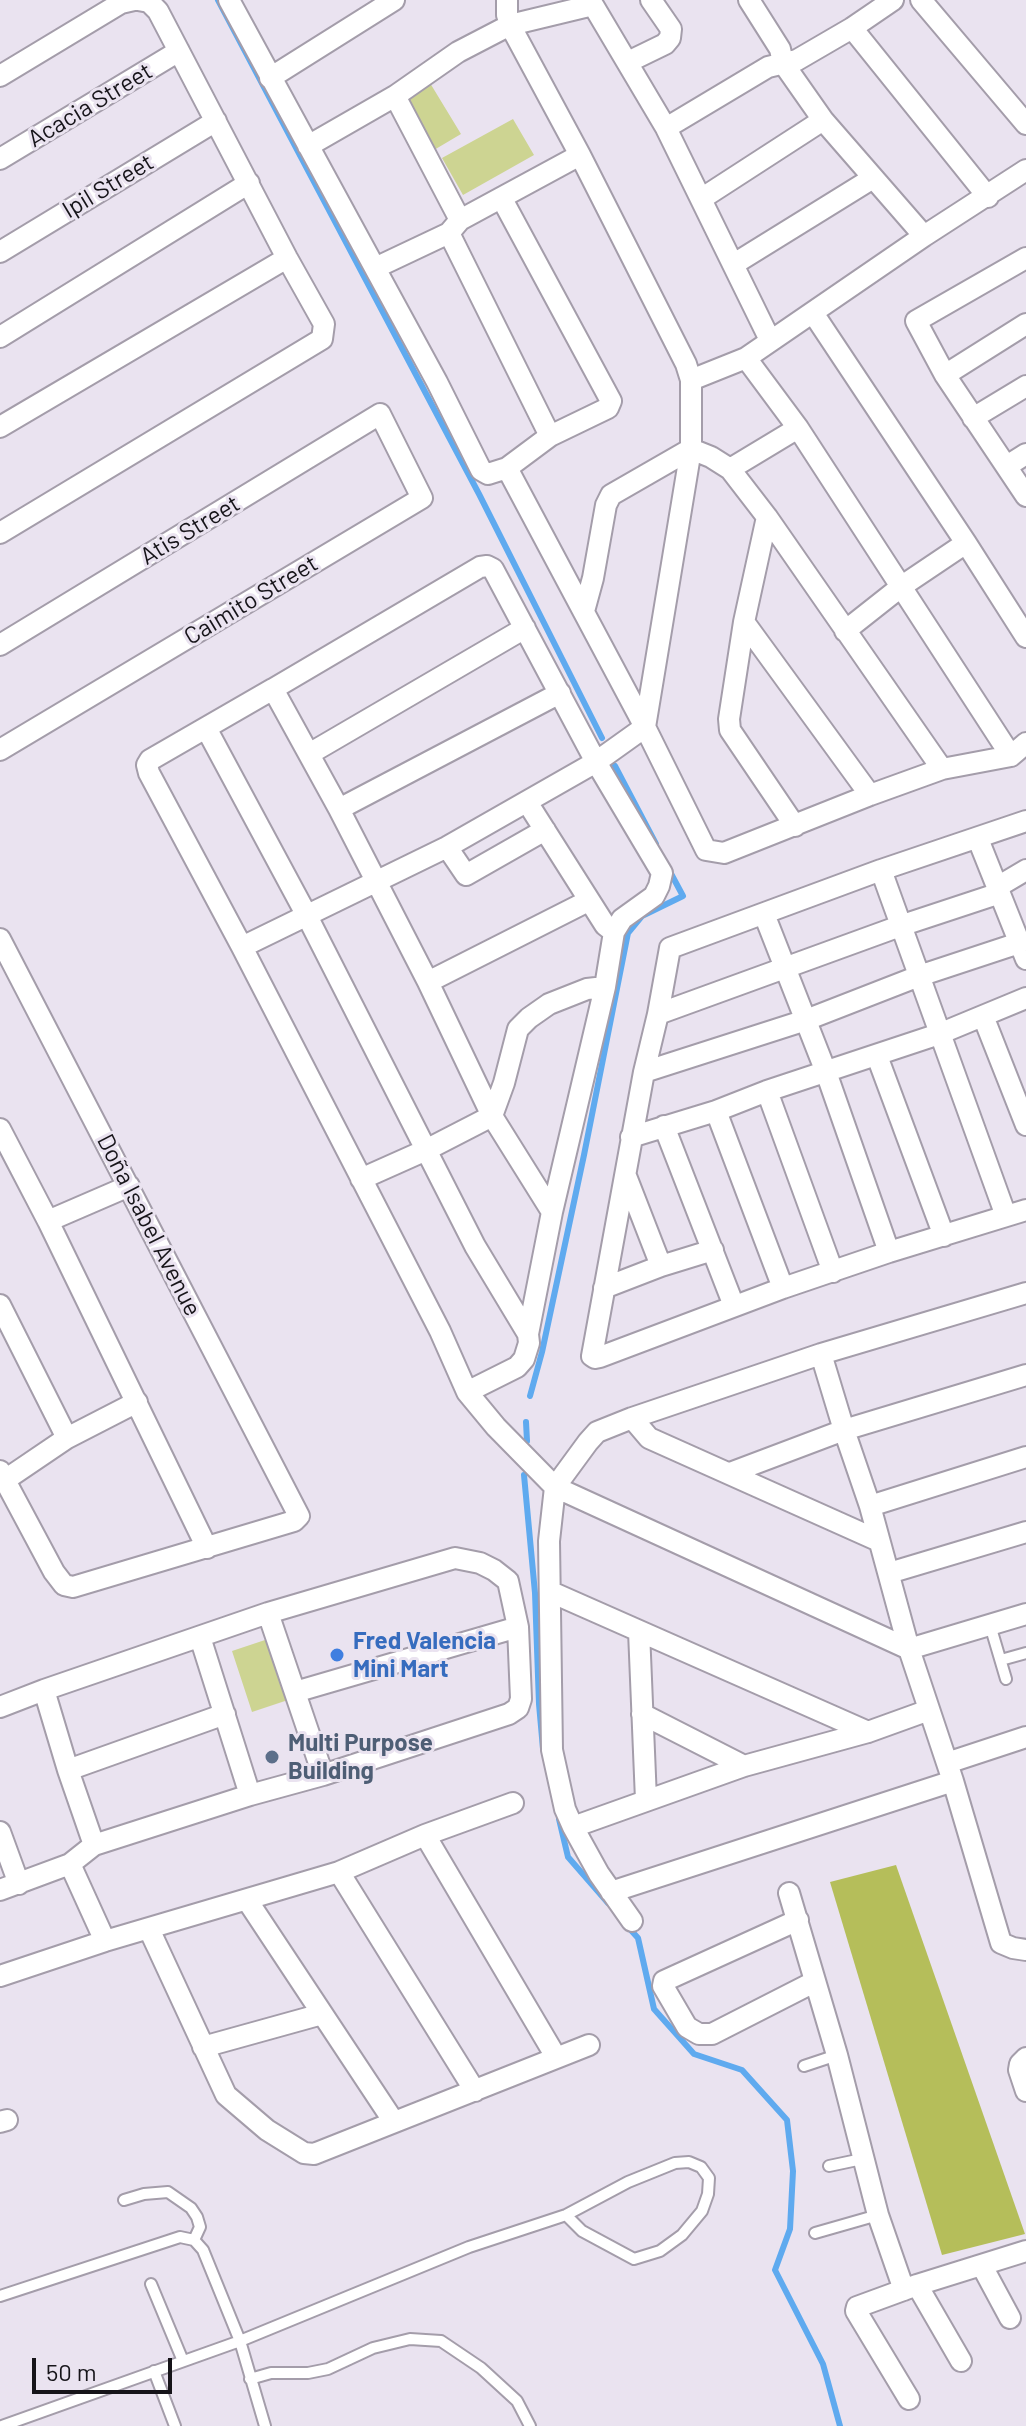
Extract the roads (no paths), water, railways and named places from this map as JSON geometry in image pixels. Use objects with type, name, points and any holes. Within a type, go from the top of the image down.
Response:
[{"type":"street","points":[[0,76],[121,3],[136,0],[149,2],[158,11],[324,324],[322,339],[0,533]]},
{"type":"street","points":[[270,78],[394,0]]},
{"type":"street","points":[[242,947],[447,847],[596,762],[645,727],[691,449],[691,380],[686,364],[580,155],[510,25],[507,0]]},
{"type":"street","points":[[628,62],[665,44],[670,38],[671,29],[651,0]]},
{"type":"street","points":[[749,0],[780,49],[783,63],[823,120],[924,236]]},
{"type":"street","points":[[666,128],[768,67],[797,60],[893,0]]},
{"type":"street","points":[[921,0],[1026,124]]},
{"type":"street","points":[[308,146],[395,96],[458,52],[510,25],[594,3],[666,128],[770,340]]},
{"type":"street","points":[[239,4],[270,78],[437,382],[481,470],[488,474],[507,468],[550,436],[608,408],[611,401],[502,199]]},
{"type":"street","points":[[852,28],[988,197]]},
{"type":"street","name":"Acacia Street","points":[[0,159],[179,51]]},
{"type":"street","points":[[395,96],[550,436]]},
{"type":"street","points":[[701,199],[823,120]]},
{"type":"street","name":"Ipil Street","points":[[0,252],[216,121]]},
{"type":"street","points":[[375,268],[455,227],[580,155]]},
{"type":"street","points":[[691,380],[746,358],[1026,170]]},
{"type":"street","points":[[734,264],[873,178]]},
{"type":"street","points":[[0,337],[249,183]]},
{"type":"street","points":[[0,427],[287,258]]},
{"type":"street","points":[[1026,258],[917,319],[945,375],[1026,496]]},
{"type":"street","points":[[813,313],[1026,637]]},
{"type":"street","points":[[945,375],[1026,324]]},
{"type":"street","points":[[507,468],[645,727],[706,850],[724,853],[942,769],[1019,749],[902,586],[798,428],[746,358]]},
{"type":"street","points":[[973,418],[1026,386]]},
{"type":"street","name":"Atis Street","points":[[0,645],[380,414]]},
{"type":"street","name":"Caimito Street","points":[[0,750],[422,498],[380,414]]},
{"type":"street","points":[[730,469],[798,428]]},
{"type":"street","points":[[691,449],[730,469],[767,517],[942,769]]},
{"type":"street","points":[[584,611],[606,505],[611,495],[691,449]]},
{"type":"street","points":[[1007,466],[1026,454]]},
{"type":"street","points":[[767,517],[744,622],[729,719],[730,730],[795,826]]},
{"type":"street","points":[[845,631],[902,586],[966,543]]},
{"type":"street","points":[[467,1392],[517,1367],[524,1359],[552,1212],[605,987],[614,932],[622,919],[654,896],[662,873],[596,762],[493,569],[487,566],[480,567],[150,760],[147,765],[440,1331],[467,1392],[496,1427],[555,1487],[909,1649],[1026,1614]]},
{"type":"street","points":[[744,622],[870,795]]},
{"type":"street","points":[[309,754],[525,628]]},
{"type":"street","points":[[273,689],[428,982],[492,1116],[552,1212]]},
{"type":"street","points":[[339,809],[560,693]]},
{"type":"street","points":[[206,728],[306,914],[475,1246],[528,1334]]},
{"type":"street","points":[[527,802],[588,901],[614,932]]},
{"type":"street","points":[[881,870],[939,1034],[1016,1213],[783,1288],[595,1358],[592,1351],[631,1137],[670,948],[881,870],[1026,821]]},
{"type":"street","points":[[447,847],[466,875],[545,830]]},
{"type":"street","points":[[644,1072],[806,1020],[919,976],[1022,942],[978,839]]},
{"type":"street","points":[[658,1014],[1000,889],[1026,870]]},
{"type":"street","points":[[428,982],[588,901]]},
{"type":"street","points":[[764,914],[826,1072],[889,1252]]},
{"type":"street","name":"Doña Isabel Avenue","points":[[0,939],[298,1510],[299,1516],[294,1521],[207,1548]]},
{"type":"street","points":[[361,1179],[492,1116],[518,1029],[549,1004],[587,989],[605,987]]},
{"type":"street","points":[[631,1137],[877,1056],[1026,998]]},
{"type":"street","points":[[983,1016],[1026,1125]]},
{"type":"street","points":[[877,1056],[944,1236]]},
{"type":"street","points":[[767,1091],[833,1272]]},
{"type":"street","points":[[716,1111],[783,1288]]},
{"type":"street","points":[[664,1126],[734,1306]]},
{"type":"street","points":[[0,1129],[48,1221],[137,1402],[207,1548],[73,1587],[64,1585],[2,1476],[137,1402]]},
{"type":"street","points":[[626,1174],[661,1266]]},
{"type":"street","points":[[48,1221],[129,1186]]},
{"type":"street","points":[[604,1288],[713,1250]]},
{"type":"street","points":[[632,1921],[573,1827],[565,1809],[552,1750],[549,1541],[555,1487],[597,1432],[821,1354],[1026,1293]]},
{"type":"street","points":[[0,1305],[67,1438]]},
{"type":"street","points":[[821,1354],[870,1506],[909,1649],[1001,1943],[1026,1950]]},
{"type":"street","points":[[730,1473],[844,1430],[1026,1375]]},
{"type":"street","points":[[632,1418],[649,1438],[877,1540]]},
{"type":"street","points":[[870,1506],[1026,1457]]},
{"type":"street","points":[[889,1573],[1026,1532]]},
{"type":"street","points":[[0,1707],[268,1613],[455,1558],[480,1563],[508,1581],[518,1627],[521,1699],[518,1708],[509,1714],[94,1845],[70,1864],[9,1887],[0,1832]]},
{"type":"street","points":[[551,1592],[868,1732]]},
{"type":"street","points":[[268,1613],[323,1775]]},
{"type":"street","points":[[295,1692],[518,1627]]},
{"type":"street","points":[[639,1631],[646,1800]]},
{"type":"street","points":[[200,1637],[250,1795]]},
{"type":"street","points":[[44,1690],[94,1845]]},
{"type":"street","points":[[573,1827],[744,1766],[868,1732],[929,1710]]},
{"type":"street","points":[[68,1770],[225,1714]]},
{"type":"street","points":[[642,1714],[744,1766]]},
{"type":"street","points":[[611,1892],[950,1772],[1025,1741]]},
{"type":"street","points":[[0,1976],[105,1941],[339,1872],[425,1835],[513,1803]]},
{"type":"street","points":[[425,1835],[556,2057]]},
{"type":"street","points":[[70,1864],[105,1941]]},
{"type":"street","points":[[339,1872],[475,2091]]},
{"type":"street","points":[[789,1893],[837,2055],[878,2215],[910,2288],[961,2361]]},
{"type":"street","points":[[247,1900],[394,2122]]},
{"type":"street","points":[[798,1920],[664,1981],[663,1986],[687,2027],[699,2034],[712,2034],[814,1982]]},
{"type":"street","points":[[149,1929],[226,2095],[267,2130],[304,2153],[314,2154],[589,2045]]},
{"type":"street","points":[[203,2047],[322,2014]]},
{"type":"street","points":[[1026,2058],[1019,2070],[1026,2091]]},
{"type":"street","points":[[909,2399],[856,2311],[859,2305],[1026,2251]]},
{"type":"street","points":[[982,2266],[1010,2318]]},
{"type":"lane","points":[[990,1625],[1006,1679]]},
{"type":"lane","points":[[1001,1660],[1026,1653]]},
{"type":"lane","points":[[804,2066],[837,2055]]},
{"type":"lane","points":[[829,2166],[862,2159]]},
{"type":"lane","points":[[2,2426],[240,2341],[469,2247],[566,2215],[628,2182],[675,2163],[689,2162],[701,2167],[709,2178],[702,2211],[682,2235],[660,2251],[634,2259],[582,2231],[566,2215]]},
{"type":"lane","points":[[124,2200],[168,2192],[191,2208],[197,2217],[200,2227],[194,2240]]},
{"type":"lane","points":[[815,2233],[878,2215]]},
{"type":"lane","points":[[0,2296],[180,2237],[194,2240],[203,2250],[240,2341],[265,2426]]},
{"type":"lane","points":[[151,2284],[183,2361]]},
{"type":"lane","points":[[250,2379],[271,2373],[308,2373],[328,2369],[373,2348],[410,2339],[441,2341],[481,2368],[517,2401],[530,2426]]},
{"type":"lane","points":[[154,2371],[175,2426]]},
{"type":"waterway","points":[[218,0],[479,494],[602,738]]},
{"type":"waterway","points":[[615,766],[656,844]]},
{"type":"waterway","points":[[530,1396],[584,1155],[628,933],[642,916],[683,896],[668,868]]},
{"type":"waterway","points":[[526,1422],[527,1441]]},
{"type":"waterway","points":[[524,1475],[535,1593],[543,1749]]},
{"type":"waterway","points":[[559,1819],[568,1857],[608,1903]]},
{"type":"waterway","points":[[628,1927],[638,1938],[654,2009],[694,2054],[742,2070],[787,2120],[793,2171],[790,2229],[775,2270],[823,2364],[840,2426]]},
{"type":"place","name":"Fred Valencia Mini Mart","points":[[337,1655]]},
{"type":"place","name":"Multi Purpose Building","points":[[272,1757]]}]
